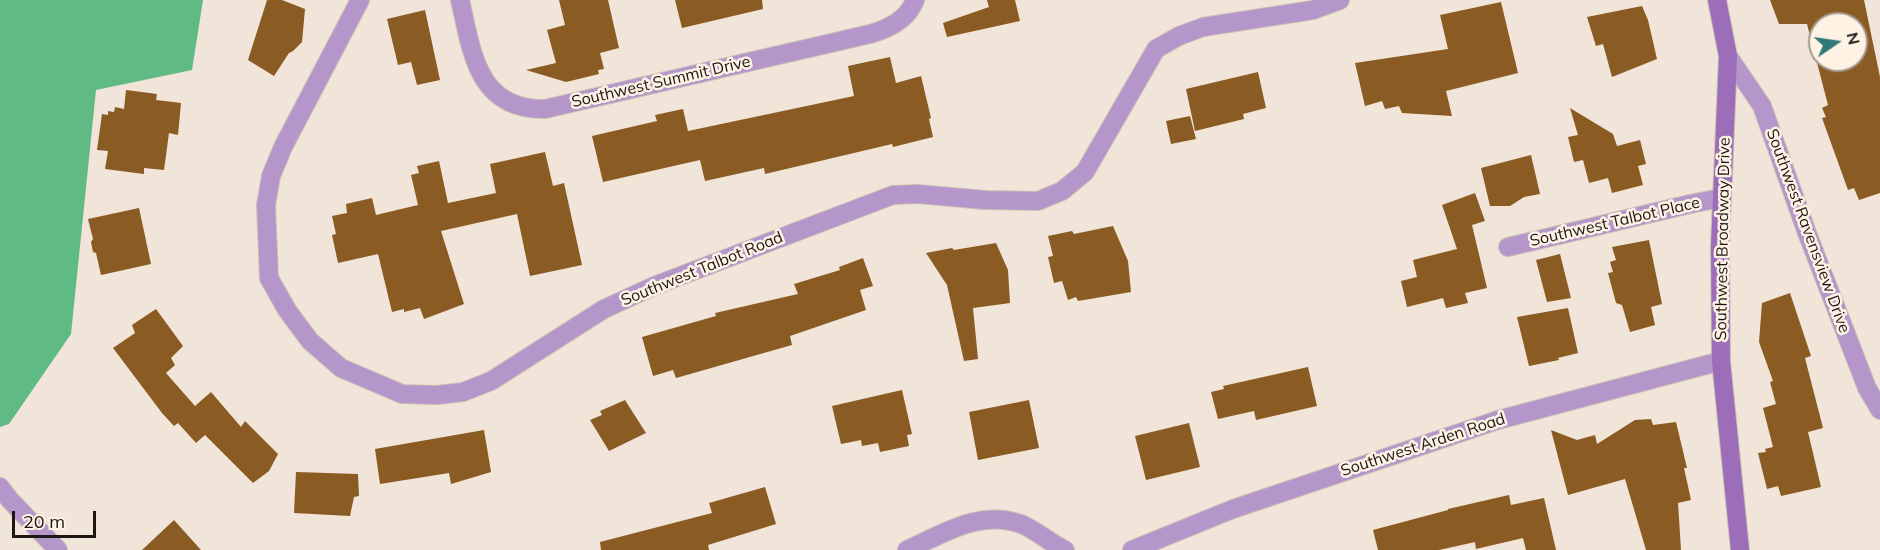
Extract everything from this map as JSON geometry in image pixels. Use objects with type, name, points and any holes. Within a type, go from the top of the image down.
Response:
[{"type":"street","name":"Southwest Talbot Road","points":[[360,0],[283,147],[272,176],[266,205],[269,278],[287,310],[310,341],[341,368],[402,394],[437,395],[463,392],[491,381],[604,309],[654,286],[893,195],[918,194],[986,200],[1038,201],[1062,192],[1085,172],[1156,49],[1179,36],[1203,27],[1313,10],[1340,0]]},
{"type":"street","name":"Southwest Summit Drive","points":[[460,0],[480,76],[504,100],[518,106],[538,109],[877,32],[895,23],[907,12],[915,0]]},
{"type":"street","name":"Southwest Broadway Drive","points":[[1717,0],[1728,56],[1721,198],[1719,304],[1721,361],[1740,550]]},
{"type":"street","name":"Southwest Ravensview Drive","points":[[1728,56],[1762,106],[1867,388],[1880,410]]},
{"type":"street","name":"Southwest Talbot Place","points":[[1508,247],[1721,198]]},
{"type":"street","name":"Southwest Arden Road","points":[[1132,550],[1233,509],[1498,420],[1721,361]]},
{"type":"street","points":[[0,488],[58,550]]},
{"type":"street","points":[[907,550],[967,522],[992,519],[1023,524],[1065,550]]},
{"type":"green space","points":[[0,0],[203,0],[192,70],[96,90],[71,334],[9,424],[0,427]]},
{"type":"building","points":[[267,0],[282,0],[305,9],[302,42],[289,53],[274,76],[248,60]]},
{"type":"building","points":[[559,0],[608,0],[619,48],[600,53],[604,69],[598,70],[599,74],[566,82],[526,70],[556,63],[547,30],[565,25]]},
{"type":"building","points":[[675,0],[762,0],[763,9],[682,28]]},
{"type":"building","points":[[987,0],[1015,0],[1020,21],[947,37],[943,23],[989,7]]},
{"type":"building","points":[[1770,0],[1864,0],[1866,12],[1808,12],[1808,28],[1807,24],[1779,24]]},
{"type":"building","points":[[1501,2],[1518,73],[1446,91],[1452,116],[1402,113],[1399,106],[1385,109],[1382,101],[1365,106],[1355,63],[1448,49],[1440,15]]},
{"type":"building","points":[[1642,6],[1648,20],[1657,59],[1612,77],[1603,44],[1596,46],[1587,17]]},
{"type":"building","points":[[425,10],[440,80],[417,85],[411,62],[398,65],[387,19]]},
{"type":"building","points":[[1868,19],[1880,77],[1880,193],[1859,200],[1854,188],[1848,190],[1822,118],[1826,117],[1822,108],[1828,105],[1819,72],[1868,72]]},
{"type":"building","points":[[890,57],[896,83],[921,76],[933,137],[893,147],[892,144],[765,174],[764,168],[705,181],[700,160],[603,182],[592,136],[657,121],[655,115],[683,109],[688,131],[854,96],[848,66]]},
{"type":"building","points":[[1258,72],[1266,108],[1243,114],[1244,119],[1195,131],[1186,89]]},
{"type":"building","points":[[126,90],[157,94],[156,100],[181,103],[178,135],[169,133],[164,170],[144,168],[144,174],[105,169],[108,151],[97,150],[102,114],[108,115],[108,111],[114,112],[115,107],[124,109]]},
{"type":"building","points":[[1570,108],[1613,134],[1617,146],[1640,140],[1646,164],[1638,166],[1643,185],[1612,193],[1608,178],[1589,183],[1583,160],[1574,162],[1568,137],[1578,135]]},
{"type":"building","points":[[1190,116],[1196,139],[1171,144],[1166,121]]},
{"type":"building","points":[[545,152],[553,186],[564,183],[582,265],[530,276],[517,214],[441,231],[464,304],[424,319],[420,308],[392,312],[378,254],[338,263],[332,235],[336,234],[332,216],[347,213],[346,204],[372,198],[376,215],[418,205],[411,175],[419,173],[417,166],[439,161],[448,203],[496,193],[490,164]]},
{"type":"building","points":[[1531,155],[1540,194],[1524,197],[1510,206],[1490,206],[1481,168]]},
{"type":"building","points":[[1475,193],[1485,221],[1472,225],[1487,288],[1465,293],[1468,303],[1446,308],[1443,298],[1407,307],[1401,281],[1417,277],[1413,260],[1457,249],[1442,205]]},
{"type":"building","points":[[139,208],[151,264],[101,275],[96,253],[93,252],[91,242],[93,239],[88,219]]},
{"type":"building","points":[[1113,226],[1128,261],[1131,292],[1078,301],[1076,297],[1068,300],[1062,281],[1054,283],[1048,257],[1053,256],[1048,236],[1072,231],[1074,234]]},
{"type":"building","points":[[1649,240],[1662,304],[1651,307],[1655,325],[1630,332],[1622,305],[1616,303],[1608,273],[1613,272],[1610,262],[1616,260],[1612,247]]},
{"type":"building","points":[[996,243],[1008,270],[1010,303],[973,308],[978,359],[964,361],[947,285],[926,253]]},
{"type":"building","points":[[1560,254],[1571,298],[1547,302],[1536,260]]},
{"type":"building","points":[[863,258],[873,286],[860,290],[866,310],[790,336],[792,345],[676,378],[673,370],[653,376],[642,337],[716,316],[715,313],[798,294],[794,284],[840,270],[839,267]]},
{"type":"building","points":[[1790,293],[1811,356],[1805,358],[1823,428],[1808,432],[1821,487],[1781,496],[1778,486],[1767,489],[1758,453],[1766,452],[1765,449],[1773,447],[1763,408],[1776,404],[1770,382],[1773,381],[1759,342],[1762,303]]},
{"type":"building","points":[[1568,308],[1578,353],[1558,358],[1559,360],[1529,366],[1517,317]]},
{"type":"building","points":[[156,309],[183,346],[171,358],[175,365],[166,373],[195,406],[211,392],[241,427],[245,421],[278,454],[269,471],[253,483],[205,435],[196,443],[178,423],[174,426],[113,348],[135,333],[132,325]]},
{"type":"building","points":[[1308,367],[1317,406],[1256,420],[1254,411],[1218,419],[1211,392],[1224,389],[1223,386]]},
{"type":"building","points":[[902,390],[912,434],[907,435],[909,446],[880,452],[878,443],[862,446],[861,440],[841,444],[832,406]]},
{"type":"building","points":[[625,400],[646,433],[609,451],[590,420],[602,415],[600,411]]},
{"type":"building","points":[[1029,400],[1039,448],[978,460],[969,412]]},
{"type":"building","points":[[1651,419],[1653,425],[1676,422],[1687,468],[1684,468],[1691,500],[1678,503],[1681,550],[1646,550],[1625,479],[1568,495],[1551,430],[1577,440],[1595,435],[1597,444],[1635,420]]},
{"type":"building","points":[[1189,423],[1200,467],[1146,480],[1135,436]]},
{"type":"building","points":[[484,430],[491,472],[451,484],[449,473],[380,484],[375,449]]},
{"type":"building","points":[[296,472],[358,474],[359,496],[354,497],[350,516],[294,513]]},
{"type":"building","points":[[765,487],[776,524],[708,545],[709,550],[601,550],[600,542],[712,513],[709,503]]},
{"type":"building","points":[[1509,495],[1511,505],[1544,498],[1556,550],[1526,550],[1523,538],[1476,549],[1475,542],[1439,550],[1378,550],[1373,530]]},
{"type":"building","points":[[174,520],[201,550],[142,550]]}]
